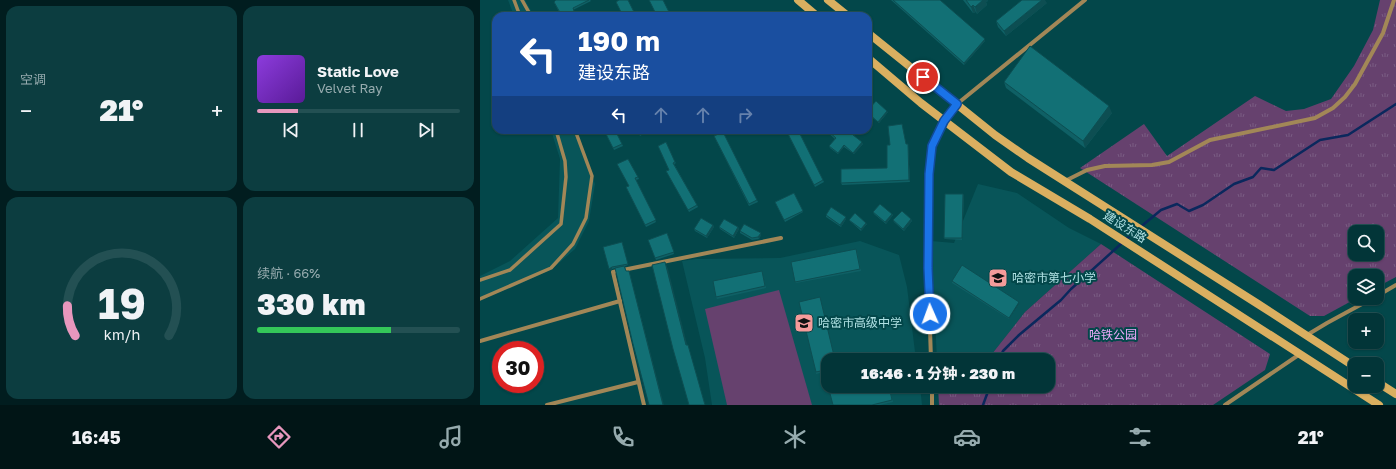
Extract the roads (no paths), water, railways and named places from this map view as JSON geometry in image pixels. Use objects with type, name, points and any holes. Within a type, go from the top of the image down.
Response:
[{"type":"main road","points":[[798,0],[812,12]]},
{"type":"main road","points":[[828,0],[843,12]]},
{"type":"main road","name":"建设东路","points":[[872,36],[1028,158],[1348,362]]},
{"type":"main road","name":"建设东路","points":[[872,61],[944,121],[1010,172],[1090,219],[1379,405]]},
{"type":"main road","points":[[1384,386],[1396,394]]},
{"type":"street","points":[[514,0],[518,12]]},
{"type":"street","points":[[522,0],[529,12]]},
{"type":"street","points":[[931,353],[928,268],[929,174],[932,146],[944,121],[957,104],[1086,0]]},
{"type":"street","points":[[1064,181],[1087,170],[1105,166],[1169,162],[1210,140],[1315,118],[1333,108],[1345,97],[1355,84],[1383,33],[1394,0]]},
{"type":"street","points":[[480,280],[510,270],[561,224],[566,177],[565,161],[557,134]]},
{"type":"street","points":[[480,299],[551,268],[573,244],[586,218],[592,176],[576,134]]},
{"type":"street","points":[[644,405],[613,272],[781,238]]},
{"type":"street","points":[[1384,292],[1396,286]]},
{"type":"street","points":[[480,341],[620,301]]},
{"type":"street","points":[[1307,336],[1360,305]]},
{"type":"street","points":[[1225,405],[1301,354]]},
{"type":"street","points":[[547,405],[638,382]]},
{"type":"street","points":[[932,393],[932,405]]},
{"type":"waterway","points":[[1126,239],[1161,210],[1177,204],[1189,211],[1203,205],[1234,184],[1253,177],[1261,168],[1274,170],[1320,140],[1348,135],[1396,104]]},
{"type":"waterway","points":[[1002,353],[1019,335],[1061,300],[1071,289],[1122,243]]},
{"type":"waterway","points":[[983,405],[987,393]]},
{"type":"place","name":"哈密市第七小学","points":[[998,278]]},
{"type":"place","name":"哈密市高级中学","points":[[804,323]]},
{"type":"park label","name":"哈铁公园","points":[[1113,335]]}]
